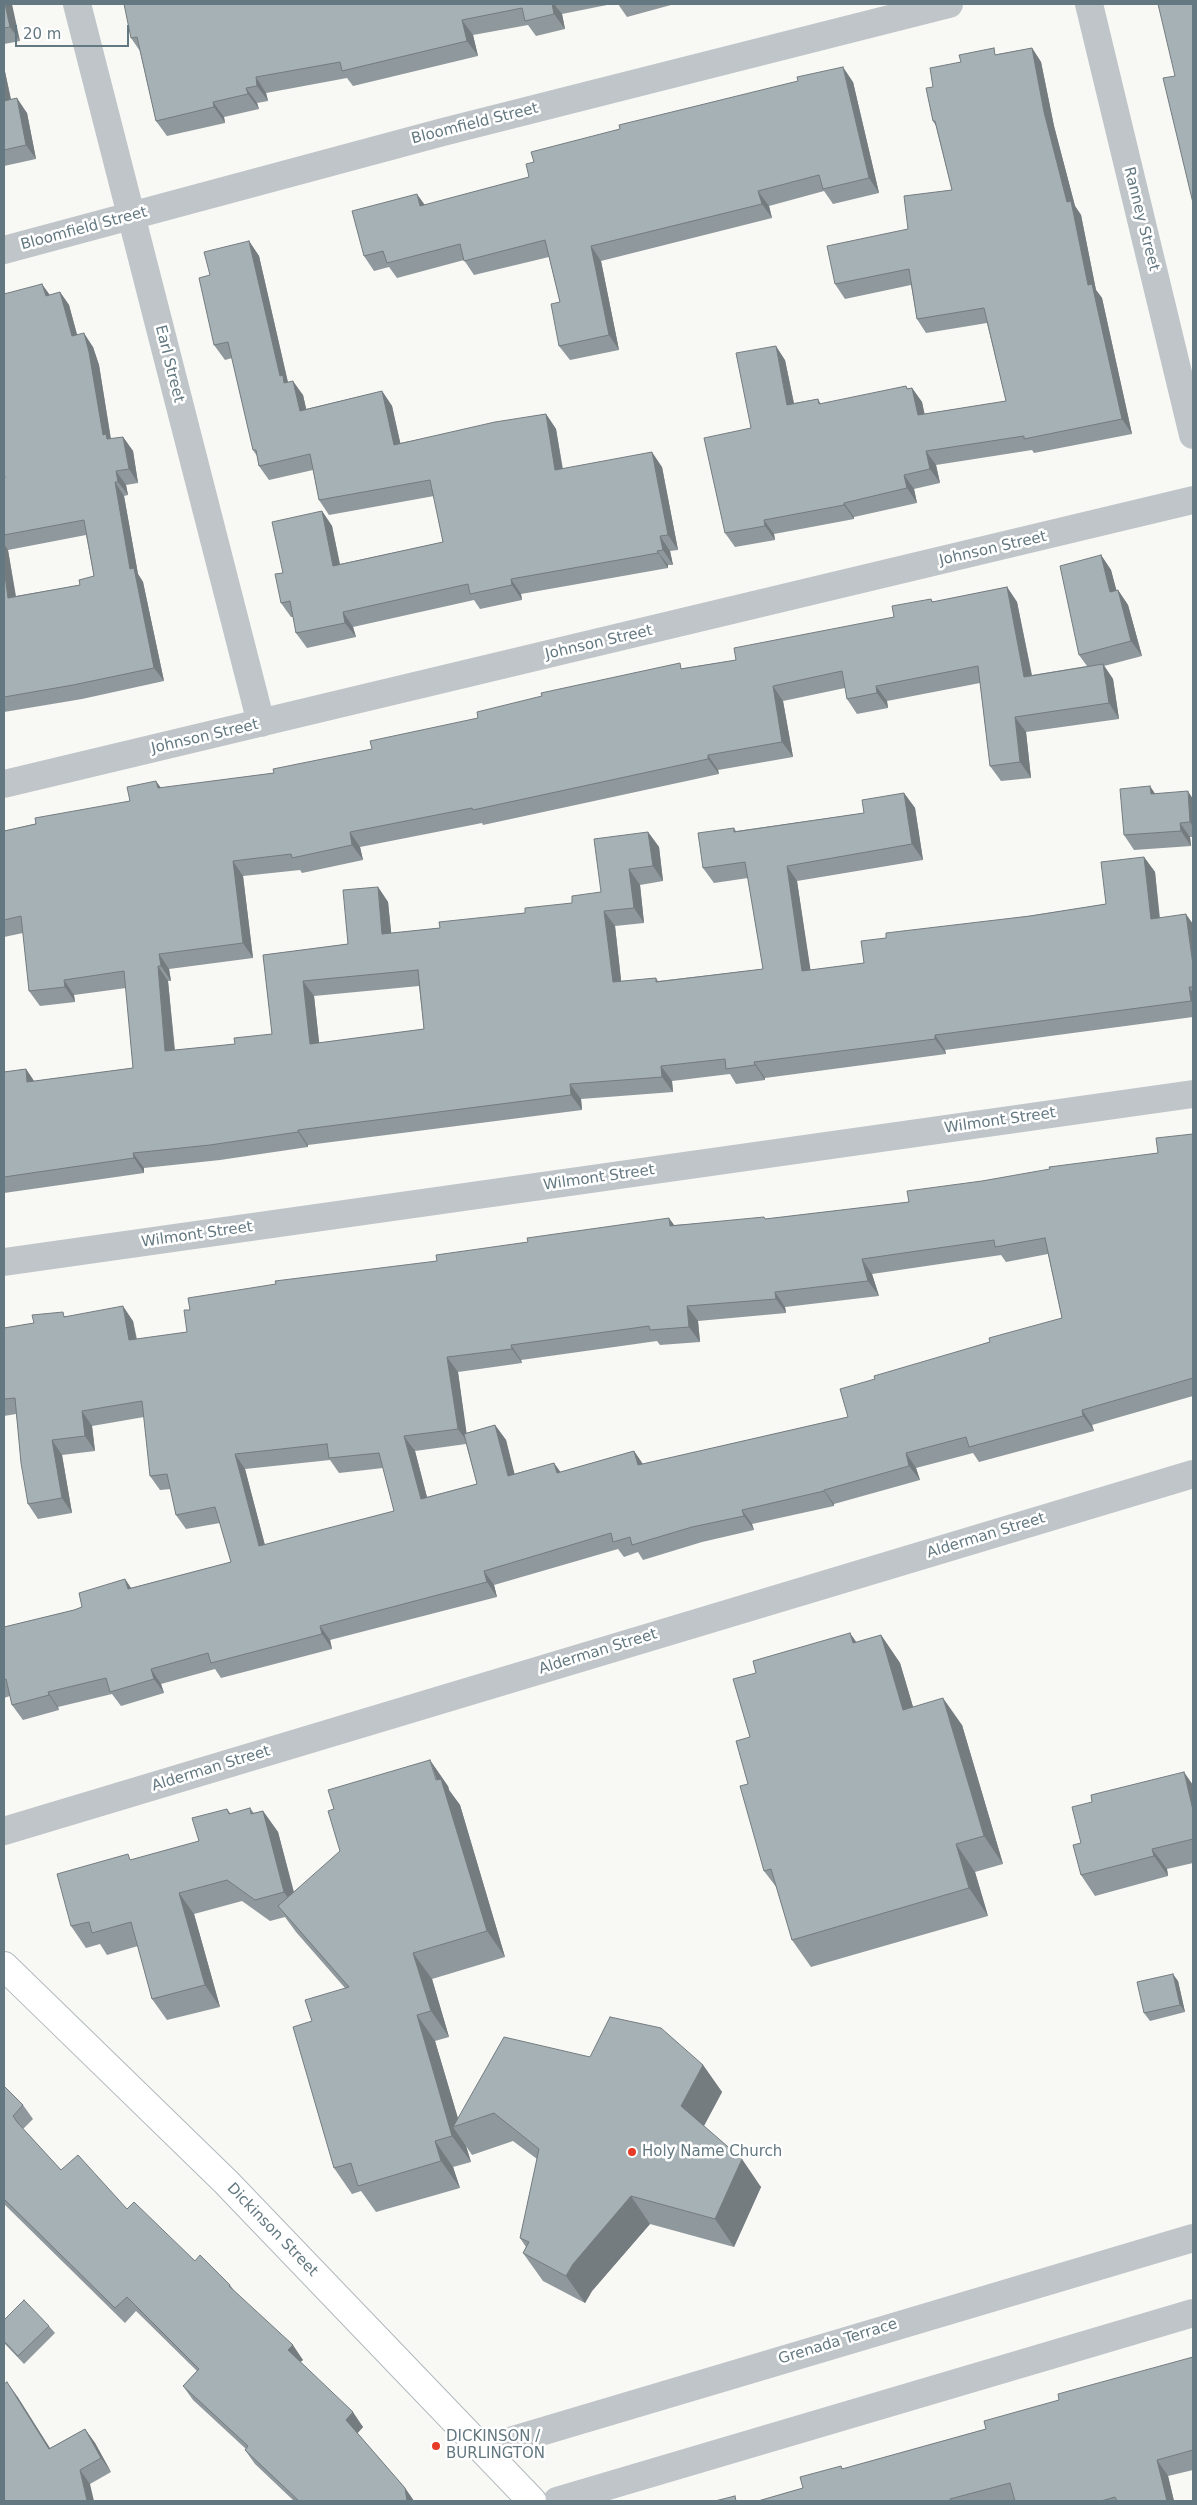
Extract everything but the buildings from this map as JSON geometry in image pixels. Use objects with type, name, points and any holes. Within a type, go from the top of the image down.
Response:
[{"type":"main road","name":"Dickinson Street","points":[[4,1966],[226,2182],[532,2501]]},
{"type":"street","name":"Earl Street","points":[[77,4],[261,723]]},
{"type":"street","name":"Bloomfield Street","points":[[4,250],[443,132],[949,4]]},
{"type":"street","name":"Ranney Street","points":[[1089,4],[1193,435]]},
{"type":"street","name":"Johnson Street","points":[[4,784],[1193,500]]},
{"type":"street","name":"Wilmont Street","points":[[4,1262],[1193,1094]]},
{"type":"street","name":"Alderman Street","points":[[4,1831],[1193,1474]]},
{"type":"street","name":"Grenada Terrace","points":[[483,2449],[1193,2238]]},
{"type":"street","points":[[557,2501],[1193,2313]]},
{"type":"place","name":"Holy Name Church","points":[[632,2152]]},
{"type":"place","name":"DICKINSON / BURLINGTON","points":[[436,2446]]}]
